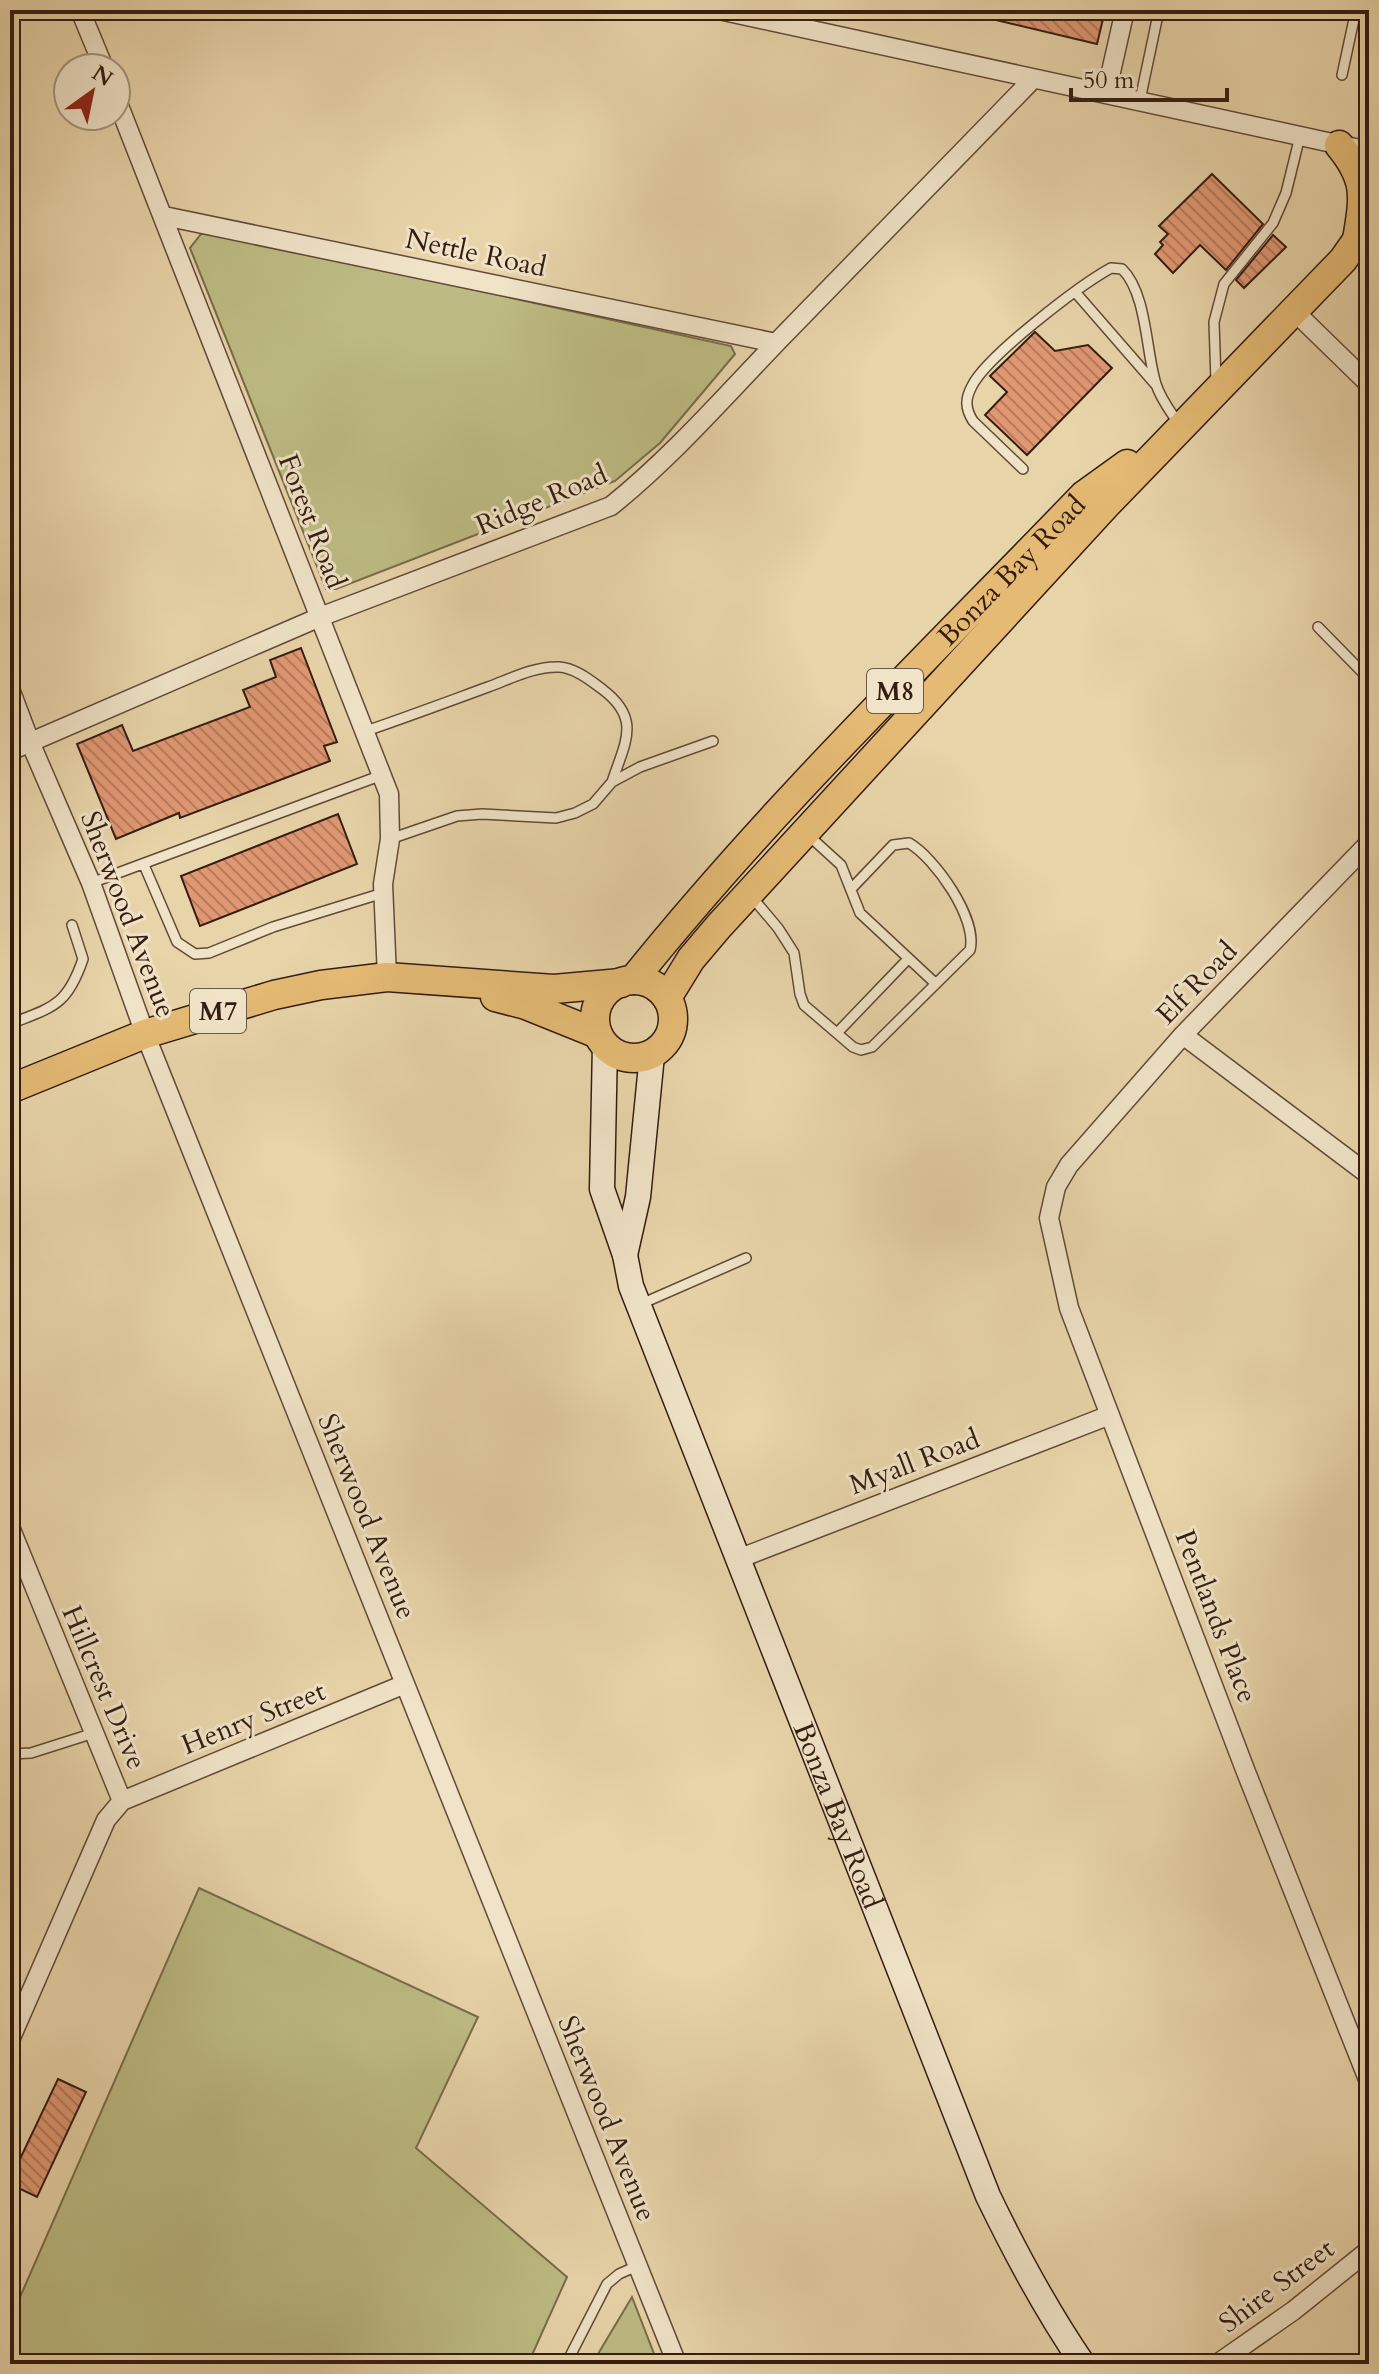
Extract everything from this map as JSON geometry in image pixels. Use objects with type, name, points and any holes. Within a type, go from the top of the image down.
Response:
[{"type":"main road","points":[[1339,145],[1353,162],[1362,184],[1360,242]]},
{"type":"main road","name":"Bonza Bay Road","points":[[667,998],[691,959],[749,893],[1180,426],[1360,242]]},
{"type":"main road","name":"Bonza Bay Road","points":[[627,982],[722,873],[1084,495],[1180,426]]},
{"type":"main road","name":"M7","points":[[10,1089],[145,1034],[274,995],[321,985],[387,977],[437,981]]},
{"type":"main road","points":[[437,981],[554,989],[646,982],[667,998],[673,1023],[663,1046],[652,1055],[626,1058],[602,1040],[526,1005],[437,981]]},
{"type":"main road","points":[[602,1040],[597,1010],[610,989],[627,982]]},
{"type":"street","points":[[80,10],[97,52]]},
{"type":"street","points":[[719,10],[745,13],[1369,151]]},
{"type":"street","points":[[1106,94],[1125,10]]},
{"type":"street","name":"Ridge Road","points":[[10,751],[320,617],[611,506],[641,482],[720,405],[776,343],[1033,79]]},
{"type":"street","name":"Forest Road","points":[[130,132],[389,794],[390,839],[384,892],[387,977]]},
{"type":"street","name":"Nettle Road","points":[[164,216],[776,343]]},
{"type":"street","points":[[1293,310],[1369,384]]},
{"type":"street","name":"Sherwood Avenue","points":[[10,689],[91,883],[145,1034],[677,2364]]},
{"type":"street","name":"Elf Road","points":[[1069,1165],[1183,1035],[1369,843]]},
{"type":"street","points":[[1183,1035],[1369,1175]]},
{"type":"street","name":"Bonza Bay Road","points":[[602,1040],[602,1189],[625,1255],[638,1305],[988,2196],[1022,2266],[1083,2364]]},
{"type":"street","name":"Bonza Bay Road","points":[[625,1255],[638,1197],[652,1055]]},
{"type":"street","name":"Pentlands Place","points":[[1069,1165],[1056,1187],[1049,1218],[1069,1308],[1246,1772],[1369,2082]]},
{"type":"street","name":"Myall Road","points":[[738,1559],[1110,1415]]},
{"type":"street","name":"Hillcrest Drive","points":[[10,1527],[122,1801],[106,1820],[10,2040]]},
{"type":"street","name":"Henry Street","points":[[122,1801],[405,1684]]},
{"type":"street","name":"Shire Street","points":[[1217,2364],[1293,2311],[1369,2250]]},
{"type":"lane","points":[[1140,100],[1159,10]]},
{"type":"lane","points":[[1342,75],[1356,10]]},
{"type":"lane","points":[[1216,390],[1214,322],[1224,284],[1273,223],[1286,193],[1300,136]]},
{"type":"lane","points":[[1023,469],[973,421],[967,412],[967,397],[978,375],[998,354],[1111,268],[1126,273],[1141,310],[1156,385]]},
{"type":"lane","points":[[1076,293],[1156,385],[1180,426]]},
{"type":"lane","points":[[1318,627],[1369,679]]},
{"type":"lane","points":[[366,731],[531,671],[561,667],[587,678],[625,711],[625,743],[612,782]]},
{"type":"lane","points":[[390,839],[457,816],[482,814],[556,818],[593,804],[612,782],[640,767],[713,741]]},
{"type":"lane","points":[[91,883],[382,775]]},
{"type":"lane","points":[[805,833],[841,865],[860,913],[935,983]]},
{"type":"lane","points":[[749,893],[794,953],[804,1005],[853,1047],[861,1050],[872,1047],[970,950],[972,941],[971,931],[957,901],[932,860],[909,843],[893,845],[851,889]]},
{"type":"lane","points":[[144,865],[177,942],[195,954],[209,953],[273,927],[384,892]]},
{"type":"lane","points":[[10,1024],[56,1006],[66,995],[83,959],[72,925]]},
{"type":"lane","points":[[837,1033],[908,959]]},
{"type":"lane","points":[[638,1305],[746,1258]]},
{"type":"lane","points":[[10,1754],[31,1753],[94,1733]]},
{"type":"lane","points":[[566,2364],[607,2284],[619,2274],[637,2266]]},
{"type":"shaded area","points":[[201,234],[220,234],[731,346],[735,354],[660,443],[615,481],[336,589],[326,589],[190,248]]},
{"type":"shaded area","points":[[199,1888],[478,2017],[416,2148],[567,2277],[528,2364],[10,2364],[10,2320]]},
{"type":"shaded area","points":[[632,2297],[658,2364],[592,2364]]},
{"type":"building","points":[[984,10],[1066,10],[1103,19],[1097,44],[983,17]]},
{"type":"building","points":[[1212,174],[1263,224],[1226,270],[1200,245],[1173,273],[1155,254],[1168,234],[1159,226]]},
{"type":"building","points":[[1273,235],[1286,247],[1244,288],[1236,280]]},
{"type":"building","points":[[1035,332],[1055,351],[1088,345],[1112,368],[1027,455],[985,415],[1007,392],[990,376]]},
{"type":"building","points":[[301,648],[337,742],[324,746],[330,761],[180,818],[179,813],[116,839],[77,744],[122,725],[133,751],[250,707],[243,690],[276,677],[270,660]]},
{"type":"building","points":[[338,814],[357,864],[200,926],[181,876]]},
{"type":"building","points":[[58,2079],[86,2092],[37,2197],[10,2184],[10,2180]]}]
